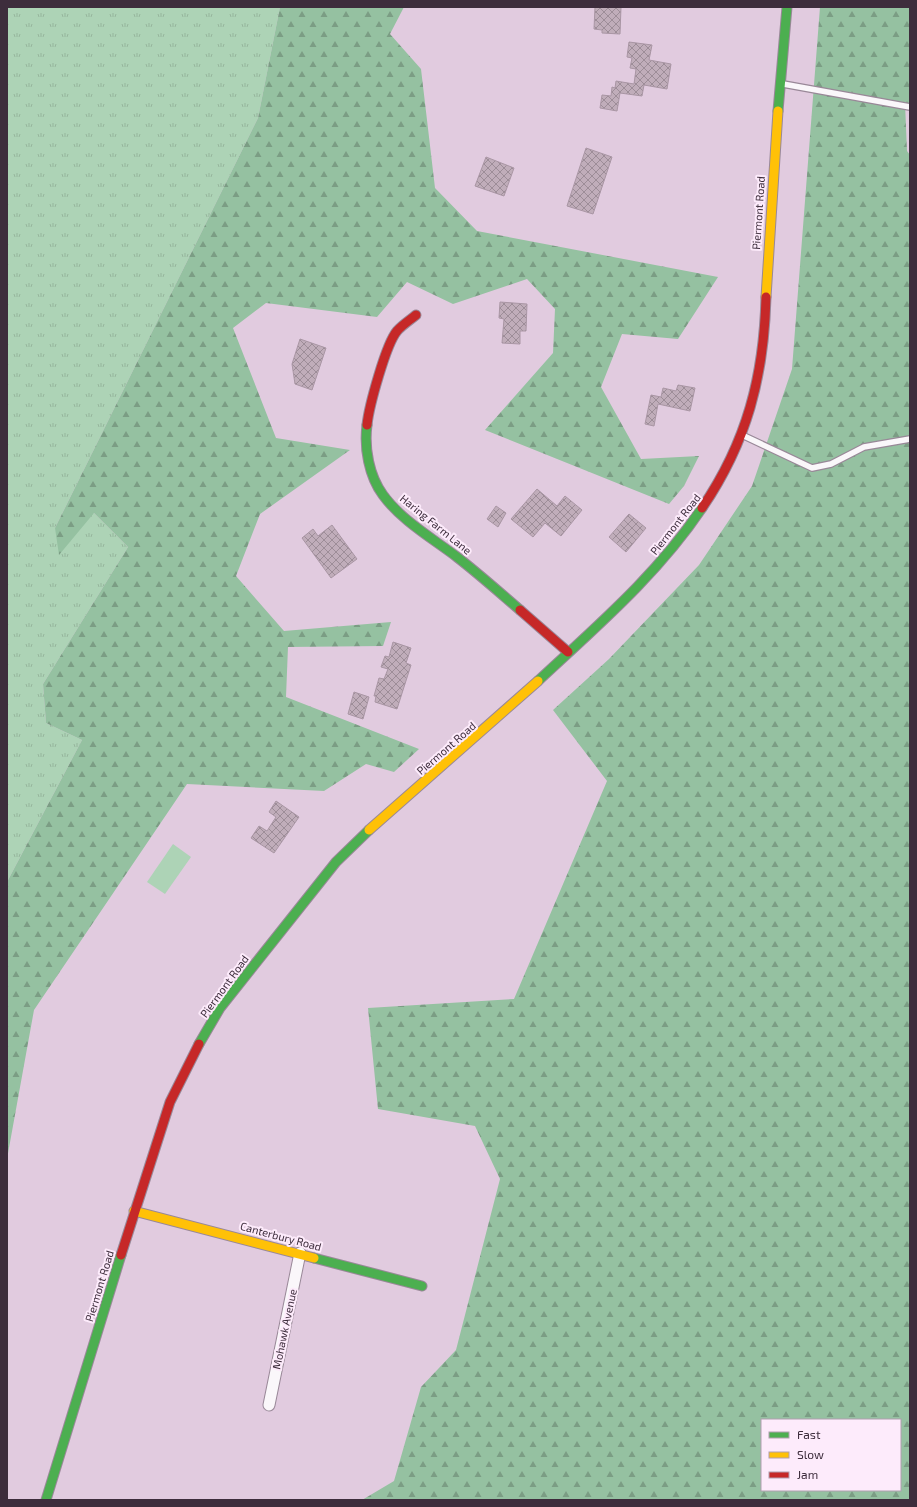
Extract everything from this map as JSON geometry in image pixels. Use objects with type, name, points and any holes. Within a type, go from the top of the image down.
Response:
[{"type":"main road","name":"Piermont Road","points":[[46,1500],[134,1211],[170,1102],[192,1056],[220,1008],[336,862],[358,840],[523,696],[627,598],[683,536],[708,502],[724,475],[740,434],[758,379],[763,347],[768,250],[787,7]]},
{"type":"main road","name":"Haring Farm Lane","points":[[416,314],[397,331],[391,341],[367,418],[366,442],[374,478],[384,495],[403,514],[490,583],[568,652]]},
{"type":"main road","name":"Canterbury Road","points":[[134,1211],[422,1286]]},
{"type":"street","name":"Mohawk Avenue","points":[[269,1405],[300,1253]]},
{"type":"lane","points":[[780,84],[910,108]]},
{"type":"lane","points":[[740,434],[812,468],[831,464],[864,447],[910,439]]},
{"type":"green space","points":[[7,7],[280,7],[258,118],[55,528],[94,513],[128,547],[43,684],[46,723],[82,740],[7,882]]},
{"type":"green space","points":[[280,7],[404,7],[390,34],[421,69],[435,188],[477,231],[718,277],[678,339],[622,334],[601,387],[641,459],[699,456],[684,486],[669,504],[485,430],[553,353],[555,309],[527,279],[453,304],[407,282],[377,317],[266,303],[233,328],[276,438],[350,450],[260,514],[236,576],[284,631],[391,622],[383,646],[288,647],[286,697],[419,749],[394,772],[366,764],[324,791],[187,784],[34,1010],[7,1159],[7,882],[82,740],[46,723],[43,684],[128,547],[94,513],[59,555],[55,528],[258,118]]},
{"type":"green space","points":[[820,7],[910,7],[910,103],[905,103],[907,151],[910,155],[910,1500],[362,1500],[394,1481],[421,1387],[456,1350],[500,1179],[475,1126],[378,1109],[368,1008],[514,999],[607,781],[553,710],[609,659],[699,565],[752,486],[792,369]]},
{"type":"green space","points":[[173,844],[191,857],[165,894],[147,882]]},
{"type":"building","points":[[595,7],[621,7],[620,34],[602,33],[602,30],[594,29]]},
{"type":"building","points":[[629,42],[652,45],[649,60],[671,64],[667,89],[644,85],[642,96],[620,93],[617,111],[600,108],[602,95],[611,96],[612,87],[615,88],[616,81],[634,84],[636,69],[630,68],[632,58],[627,57]]},
{"type":"building","points":[[586,148],[612,157],[593,214],[567,206]]},
{"type":"building","points":[[486,157],[514,168],[504,196],[475,186]]},
{"type":"building","points":[[500,302],[527,304],[526,331],[520,331],[520,344],[502,343],[504,319],[499,318]]},
{"type":"building","points":[[300,339],[326,348],[312,390],[295,384],[292,364]]},
{"type":"building","points":[[678,385],[695,388],[690,411],[658,404],[654,426],[645,424],[651,395],[661,397],[663,388],[676,391]]},
{"type":"building","points":[[537,489],[557,506],[565,496],[582,510],[561,536],[545,523],[533,537],[511,519]]},
{"type":"building","points":[[496,506],[506,513],[498,527],[487,519]]},
{"type":"building","points":[[629,514],[646,528],[626,552],[609,537]]},
{"type":"building","points":[[332,525],[357,559],[331,578],[302,538],[313,529],[318,536]]},
{"type":"building","points":[[393,642],[411,648],[406,663],[411,665],[397,709],[375,702],[376,696],[374,696],[379,678],[384,679],[388,669],[381,667],[385,656],[389,657]]},
{"type":"building","points":[[354,692],[369,697],[363,719],[348,714]]},
{"type":"building","points":[[276,801],[299,817],[274,853],[251,838],[259,826],[267,831],[276,817],[269,812]]},
{"type":"traffic: fast","points":[[778,111],[787,7]]},
{"type":"traffic: fast","points":[[367,425],[366,443],[371,471],[378,487],[390,504],[408,521],[465,563],[520,610]]},
{"type":"traffic: fast","points":[[538,681],[604,620],[646,578],[666,556],[702,508]]},
{"type":"traffic: fast","points":[[199,1044],[220,1008],[336,862],[369,830]]},
{"type":"traffic: fast","points":[[46,1500],[121,1255]]},
{"type":"traffic: fast","points":[[314,1258],[422,1286]]},
{"type":"traffic: slow","points":[[766,297],[778,111]]},
{"type":"traffic: slow","points":[[369,830],[538,681]]},
{"type":"traffic: slow","points":[[134,1211],[314,1258]]},
{"type":"traffic: jam","points":[[702,508],[718,483],[731,458],[750,407],[757,381],[761,354],[765,326],[766,297]]},
{"type":"traffic: jam","points":[[367,425],[374,390],[388,348],[397,331],[416,315]]},
{"type":"traffic: jam","points":[[520,610],[568,652]]},
{"type":"traffic: jam","points":[[121,1255],[170,1102],[199,1044]]}]
